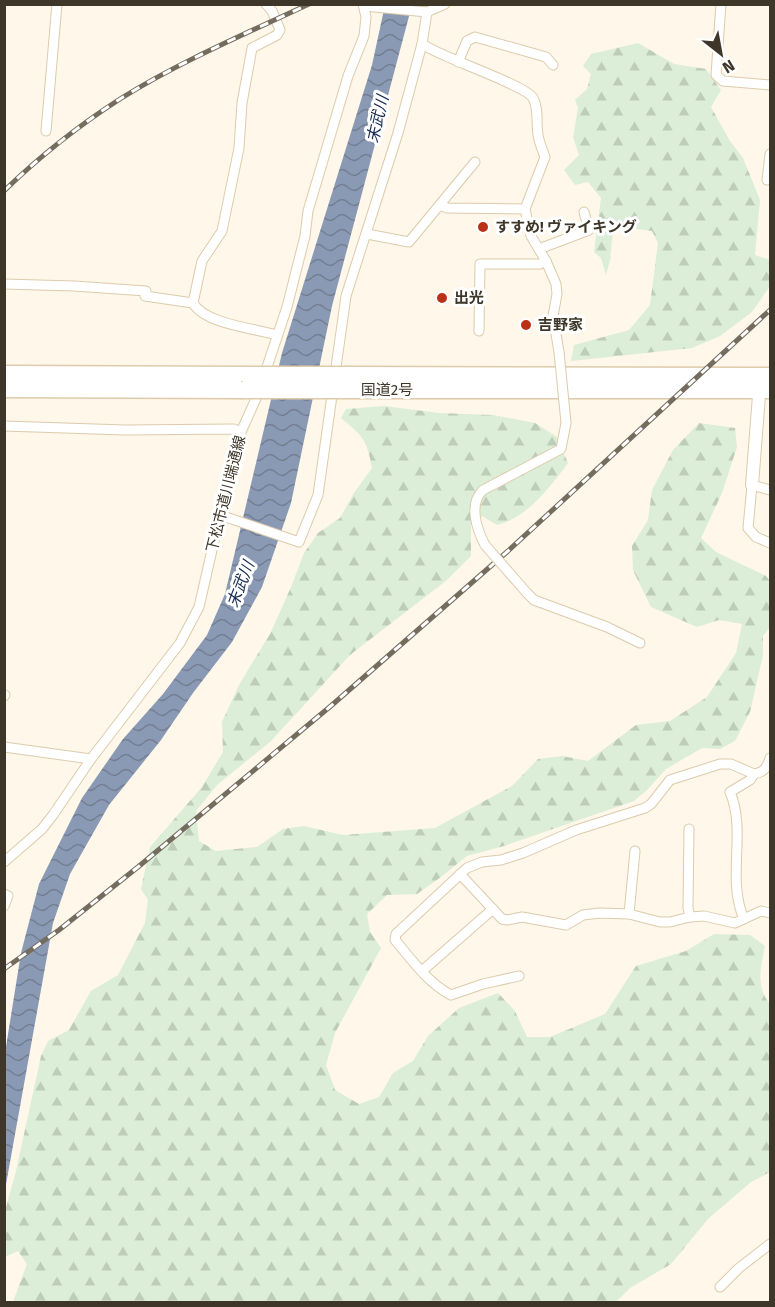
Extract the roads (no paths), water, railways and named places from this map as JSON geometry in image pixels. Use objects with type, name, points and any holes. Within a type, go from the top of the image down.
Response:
[{"type":"highway","name":"国道2号","points":[[4,374],[244,383]]},
{"type":"highway","name":"国道2号","points":[[4,389],[244,383],[765,383]]},
{"type":"street","points":[[46,131],[57,4]]},
{"type":"street","points":[[193,303],[202,261],[222,231],[238,148],[242,103],[252,48],[277,35],[280,30],[266,4]]},
{"type":"street","points":[[367,5],[427,12],[445,4]]},
{"type":"street","points":[[721,4],[716,75],[723,81],[771,85]]},
{"type":"street","name":"下松市道川端通線","points":[[4,862],[42,829],[53,815],[91,759],[180,643],[199,607],[224,516],[228,476],[241,432],[258,394],[295,278],[305,236],[308,211],[323,158],[348,76],[364,36],[367,5]]},
{"type":"street","points":[[224,516],[299,542],[318,495],[346,296],[398,133],[422,44],[427,12]]},
{"type":"street","points":[[458,62],[467,41],[475,37],[546,57],[553,65]]},
{"type":"street","points":[[422,44],[458,62],[519,87],[533,97],[538,138],[545,157],[525,209],[527,225],[556,284],[557,294],[553,316],[566,423],[561,448],[479,494],[476,500],[477,529],[485,545],[534,600],[607,627],[640,643]]},
{"type":"street","points":[[767,180],[771,154]]},
{"type":"street","points":[[367,234],[409,242],[475,162]]},
{"type":"street","points":[[440,205],[447,208],[525,209]]},
{"type":"street","points":[[539,249],[589,230],[584,212]]},
{"type":"street","points":[[479,331],[480,264],[540,264],[546,261]]},
{"type":"street","points":[[4,284],[127,288],[146,291],[145,296],[156,299],[193,303],[201,314],[217,321],[255,328],[277,335]]},
{"type":"street","points":[[765,383],[748,528],[756,537],[771,543]]},
{"type":"street","points":[[4,426],[125,430],[234,429],[241,432]]},
{"type":"street","points":[[752,485],[771,490]]},
{"type":"street","points":[[4,747],[91,759]]},
{"type":"street","points":[[519,976],[483,984],[451,996],[438,988],[422,971],[395,940],[396,934],[460,874],[482,862],[501,860],[523,853],[576,830],[645,808],[651,804],[670,780],[720,764],[731,764],[754,774],[767,767],[771,758]]},
{"type":"street","points":[[744,919],[735,880],[736,806],[730,792],[750,780],[754,774]]},
{"type":"street","points":[[689,829],[688,908],[690,916]]},
{"type":"street","points":[[629,914],[635,851]]},
{"type":"street","points":[[460,874],[502,919],[507,920],[522,917],[566,925],[583,915],[629,914],[660,922],[670,922],[690,916],[704,916],[735,923],[761,911],[771,913]]},
{"type":"street","points":[[4,894],[8,896],[4,906]]},
{"type":"street","points":[[422,971],[493,909]]},
{"type":"street","points":[[720,1287],[739,1268],[771,1244]]},
{"type":"water","name":"末武川","points":[[385,5],[412,5],[332,306],[291,503],[262,587],[232,642],[161,740],[109,805],[70,874],[53,923],[5,1190],[5,1053],[21,953],[39,884],[82,798],[123,739],[163,694],[207,635],[225,594],[282,353],[372,65]]},
{"type":"railway","points":[[4,191],[59,142],[120,99],[189,61],[309,4]]},
{"type":"railway","points":[[4,969],[59,930],[138,867],[332,705],[508,551],[770,310]]},
{"type":"place","name":"すすめ! ヴァイキング","points":[[483,227]]},
{"type":"place","name":"出光","points":[[442,298]]},
{"type":"place","name":"吉野家","points":[[526,325]]}]
